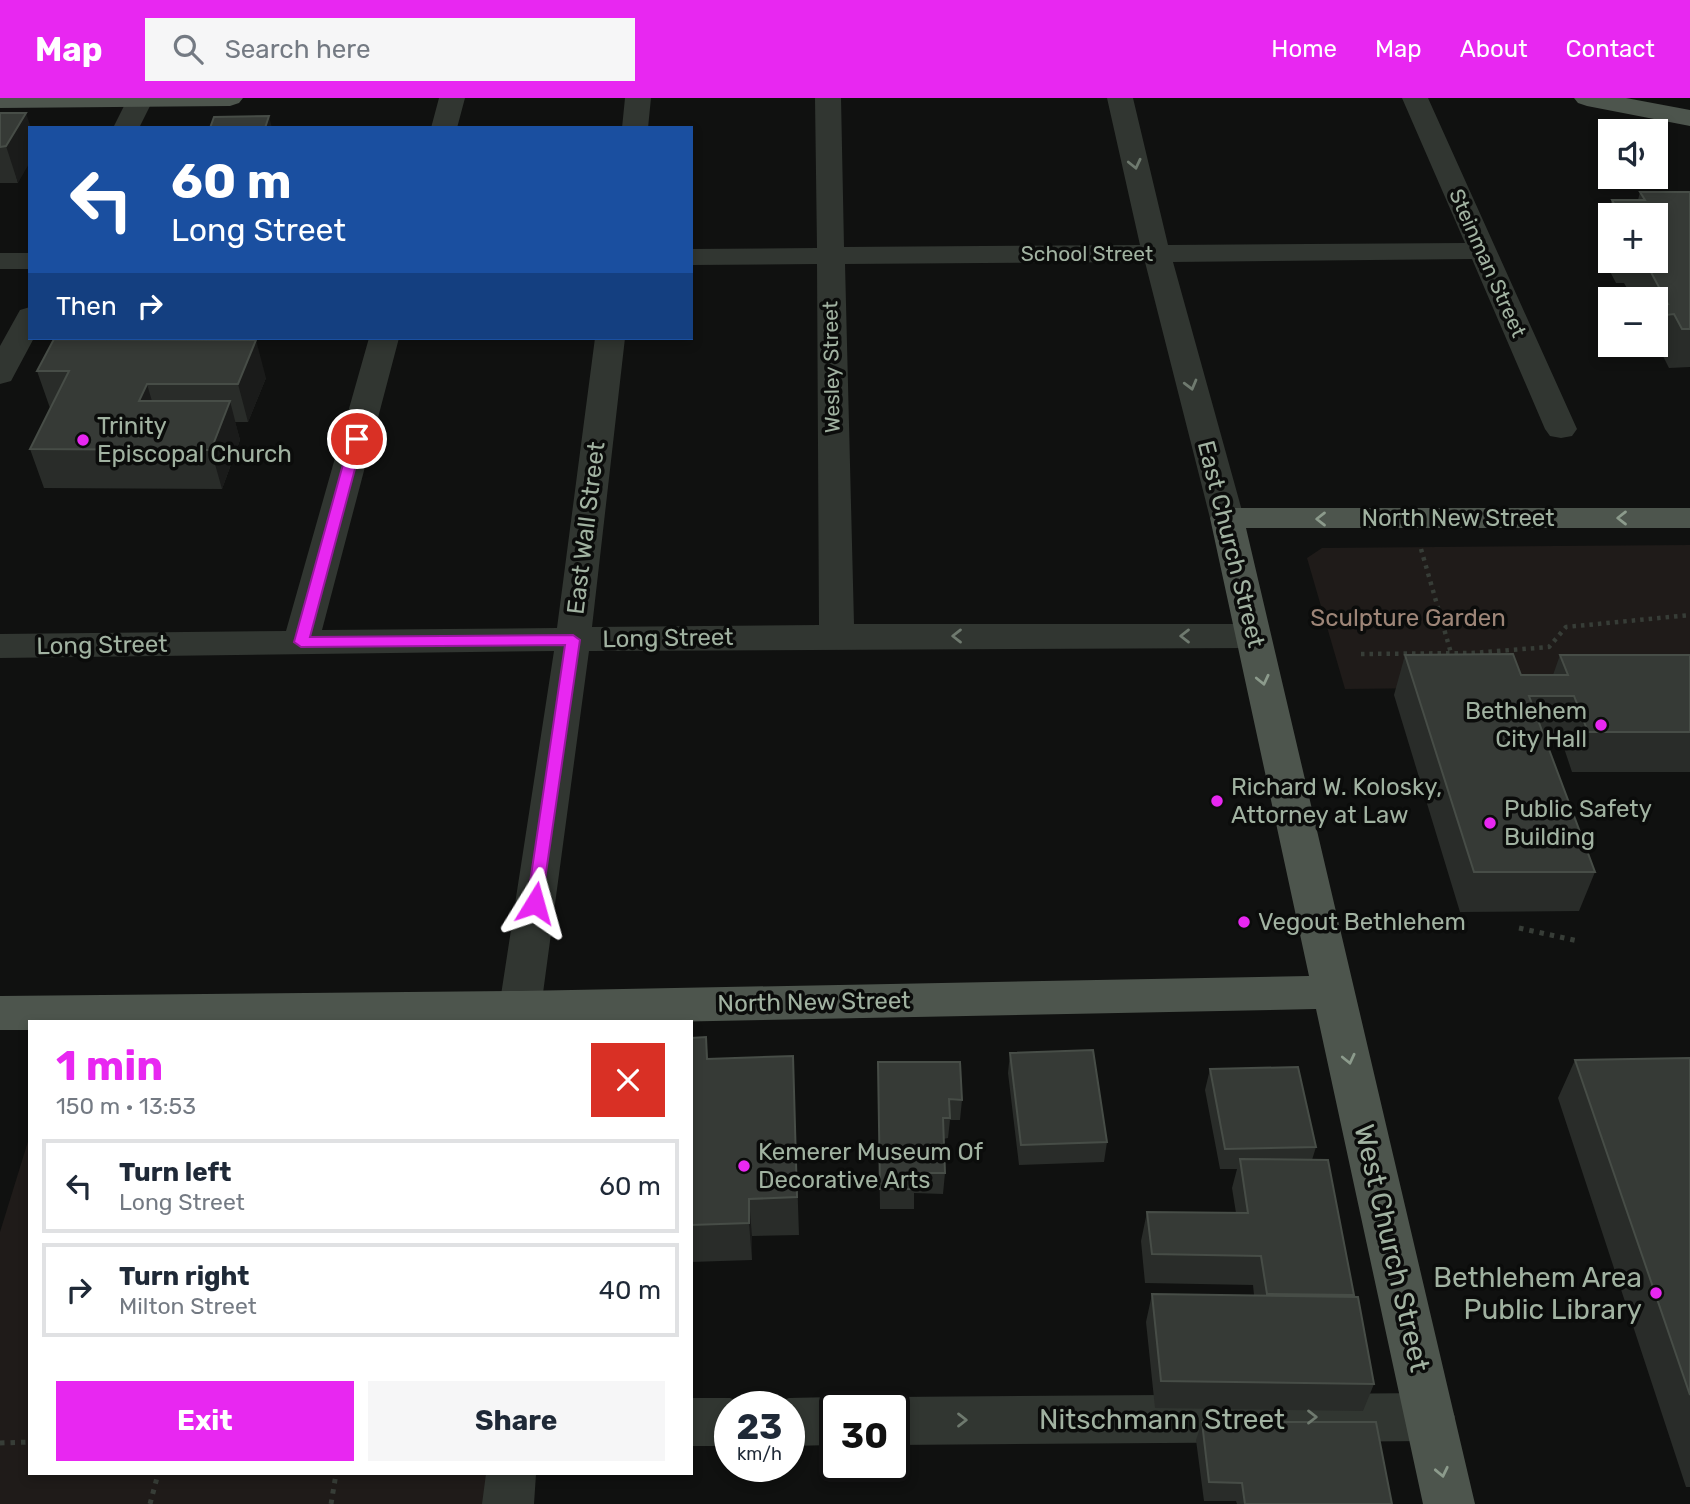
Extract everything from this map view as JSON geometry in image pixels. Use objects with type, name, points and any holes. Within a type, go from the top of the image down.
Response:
[{"type":"main road","points":[[0,100],[230,98]]},
{"type":"main road","points":[[1587,98],[1690,118]]},
{"type":"main road","name":"North New Street","points":[[1227,518],[1690,517]]},
{"type":"main road","name":"East Church Street","points":[[1227,518],[1334,992]]},
{"type":"main road","name":"North New Street","points":[[0,1013],[520,1008],[566,1015],[1334,992]]},
{"type":"main road","name":"West Church Street","points":[[1334,992],[1449,1504]]},
{"type":"street","points":[[127,126],[141,98]]},
{"type":"street","points":[[445,126],[452,98]]},
{"type":"street","points":[[635,126],[638,98]]},
{"type":"street","name":"Wesley Street","points":[[828,98],[837,636]]},
{"type":"street","name":"East Church Street","points":[[1120,98],[1156,252],[1227,518]]},
{"type":"street","name":"Steinman Street","points":[[1415,98],[1561,429]]},
{"type":"street","name":"School Street","points":[[693,257],[1483,251]]},
{"type":"street","points":[[0,261],[28,261]]},
{"type":"street","points":[[0,375],[28,320]]},
{"type":"street","points":[[301,642],[383,340]]},
{"type":"street","name":"East Wall Street","points":[[520,1008],[573,640],[610,340]]},
{"type":"street","name":"Long Street","points":[[0,646],[837,636],[1253,636]]},
{"type":"street","name":"Nitschmann Street","points":[[910,1421],[1430,1417]]},
{"type":"street","points":[[693,1422],[714,1422]]},
{"type":"street","points":[[508,1504],[511,1475]]},
{"type":"path","points":[[1426,564],[1451,653]]},
{"type":"path","points":[[1361,654],[1451,653],[1549,647],[1566,626],[1690,615]]},
{"type":"path","points":[[1519,929],[1578,941]]},
{"type":"path","points":[[0,1443],[28,1442]]},
{"type":"path","points":[[150,1504],[158,1475]]},
{"type":"path","points":[[331,1504],[336,1475]]},
{"type":"green space","name":"Sculpture Garden","points":[[1690,545],[1690,685],[1345,689],[1307,558],[1322,548]]},
{"type":"green space","points":[[28,1141],[28,1475],[514,1475],[511,1504],[0,1504],[0,1232]]},
{"type":"building","points":[[0,113],[26,113],[6,146],[0,147]]},
{"type":"building","points":[[269,116],[266,126],[211,126],[214,117]]},
{"type":"building","points":[[1640,192],[1690,192],[1690,329],[1682,329],[1674,314],[1668,315],[1668,287],[1659,287],[1651,273],[1668,273],[1668,203],[1614,203],[1612,200],[1645,200]]},
{"type":"building","points":[[53,340],[256,340],[238,384],[147,384],[139,401],[230,401],[211,450],[30,449],[69,371],[37,371]]},
{"type":"building","points":[[1513,654],[1521,675],[1568,675],[1560,655],[1690,655],[1690,732],[1588,732],[1574,696],[1529,696],[1595,872],[1474,872],[1405,655]]},
{"type":"building","name":"Kemerer Museum Of Decorative Arts","points":[[706,1037],[707,1059],[793,1056],[797,1197],[749,1199],[749,1223],[693,1225],[693,1038]]},
{"type":"building","points":[[1093,1050],[1107,1142],[1021,1145],[1010,1053]]},
{"type":"building","points":[[1690,1058],[1690,1395],[1575,1060]]},
{"type":"building","points":[[878,1062],[960,1062],[962,1100],[949,1099],[950,1118],[943,1118],[945,1173],[914,1173],[915,1189],[880,1189]]},
{"type":"building","points":[[1298,1067],[1316,1147],[1225,1149],[1210,1069]]},
{"type":"building","points":[[1240,1159],[1328,1160],[1354,1295],[1267,1294],[1261,1256],[1152,1254],[1147,1212],[1248,1213]]},
{"type":"building","points":[[1152,1294],[1358,1297],[1374,1384],[1161,1381]]},
{"type":"building","points":[[1202,1422],[1376,1422],[1392,1504],[1245,1504],[1242,1483],[1209,1482]]},
{"type":"place","name":"Trinity Episcopal Church","points":[[83,440]]},
{"type":"place","name":"Bethlehem City Hall","points":[[1601,725]]},
{"type":"place","name":"Richard W. Kolosky, Attorney at Law","points":[[1217,801]]},
{"type":"place","name":"Public Safety Building","points":[[1490,823]]},
{"type":"place","name":"Vegout Bethlehem","points":[[1244,922]]},
{"type":"place","name":"Kemerer Museum Of Decorative Arts","points":[[744,1166]]},
{"type":"place","name":"Bethlehem Area Public Library","points":[[1656,1293]]},
{"type":"route","points":[[357,439],[301,642],[573,640],[535,903]]}]
